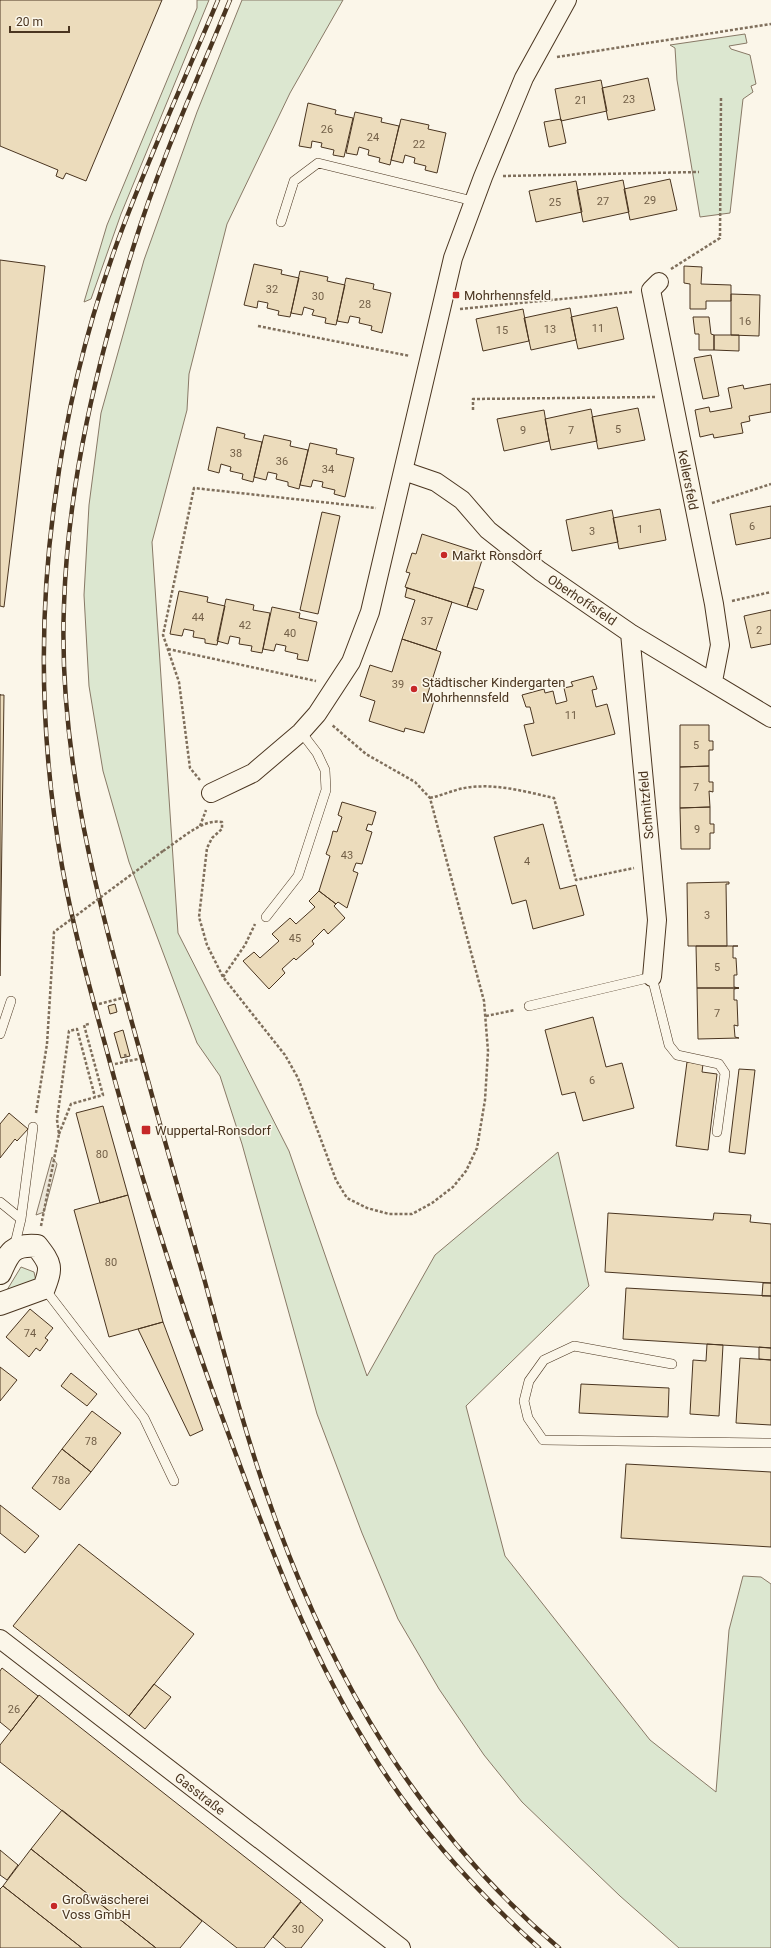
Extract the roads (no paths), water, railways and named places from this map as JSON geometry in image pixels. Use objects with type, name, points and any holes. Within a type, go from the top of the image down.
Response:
[{"type":"street","points":[[211,793],[253,773],[301,732],[317,714],[351,662],[370,612],[440,311],[454,258],[482,177],[524,78],[567,0]]},
{"type":"street","name":"Kellersfeld","points":[[655,286],[671,397],[714,604],[720,645],[713,681]]},
{"type":"street","name":"Oberhoffsfeld","points":[[404,471],[436,482],[462,500],[488,530],[540,571],[630,632],[713,681],[771,718]]},
{"type":"street","name":"Schmitzfeld","points":[[630,632],[657,920],[652,977]]},
{"type":"street","points":[[0,1273],[14,1249],[23,1245],[37,1246],[46,1258],[50,1271],[44,1288],[0,1304]]},
{"type":"street","name":"Gasstraße","points":[[0,1639],[391,1945]]},
{"type":"lane","points":[[281,222],[294,181],[318,163],[473,201]]},
{"type":"lane","points":[[266,917],[298,876],[326,790],[325,770],[318,753],[301,732]]},
{"type":"lane","points":[[529,1006],[652,977],[669,1045],[677,1055],[719,1064],[724,1072],[717,1132]]},
{"type":"lane","points":[[0,1034],[11,1002]]},
{"type":"lane","points":[[14,1249],[21,1219],[33,1127]]},
{"type":"lane","points":[[0,1202],[21,1219]]},
{"type":"lane","points":[[44,1288],[144,1418],[174,1481]]},
{"type":"lane","points":[[672,1364],[574,1346],[544,1360],[530,1381],[524,1401],[528,1418],[543,1440],[771,1443]]},
{"type":"railway","points":[[218,0],[153,151],[106,274],[87,338],[65,434],[55,499],[50,545],[44,637],[46,729],[55,821],[62,866],[79,947],[93,1001],[137,1159],[173,1276],[248,1488],[286,1584],[329,1677],[353,1722],[397,1791],[415,1816],[474,1885],[539,1948]]},
{"type":"railway","points":[[230,0],[179,121],[144,214],[108,333],[78,468],[71,513],[64,605],[64,670],[69,734],[78,798],[90,860],[105,923],[235,1393],[270,1504],[294,1568],[321,1629],[351,1689],[384,1746],[422,1801],[463,1853],[509,1902],[559,1948]]},
{"type":"place","name":"Mohrhennsfeld","points":[[456,295]]},
{"type":"place","name":"Markt Ronsdorf","points":[[444,555]]},
{"type":"place","name":"Städtischer Kindergarten Mohrhennsfeld","points":[[414,689]]},
{"type":"place","name":"Wuppertal-Ronsdorf","points":[[146,1130]]},
{"type":"place","name":"Großwäscherei Voss GmbH","points":[[54,1906]]}]
